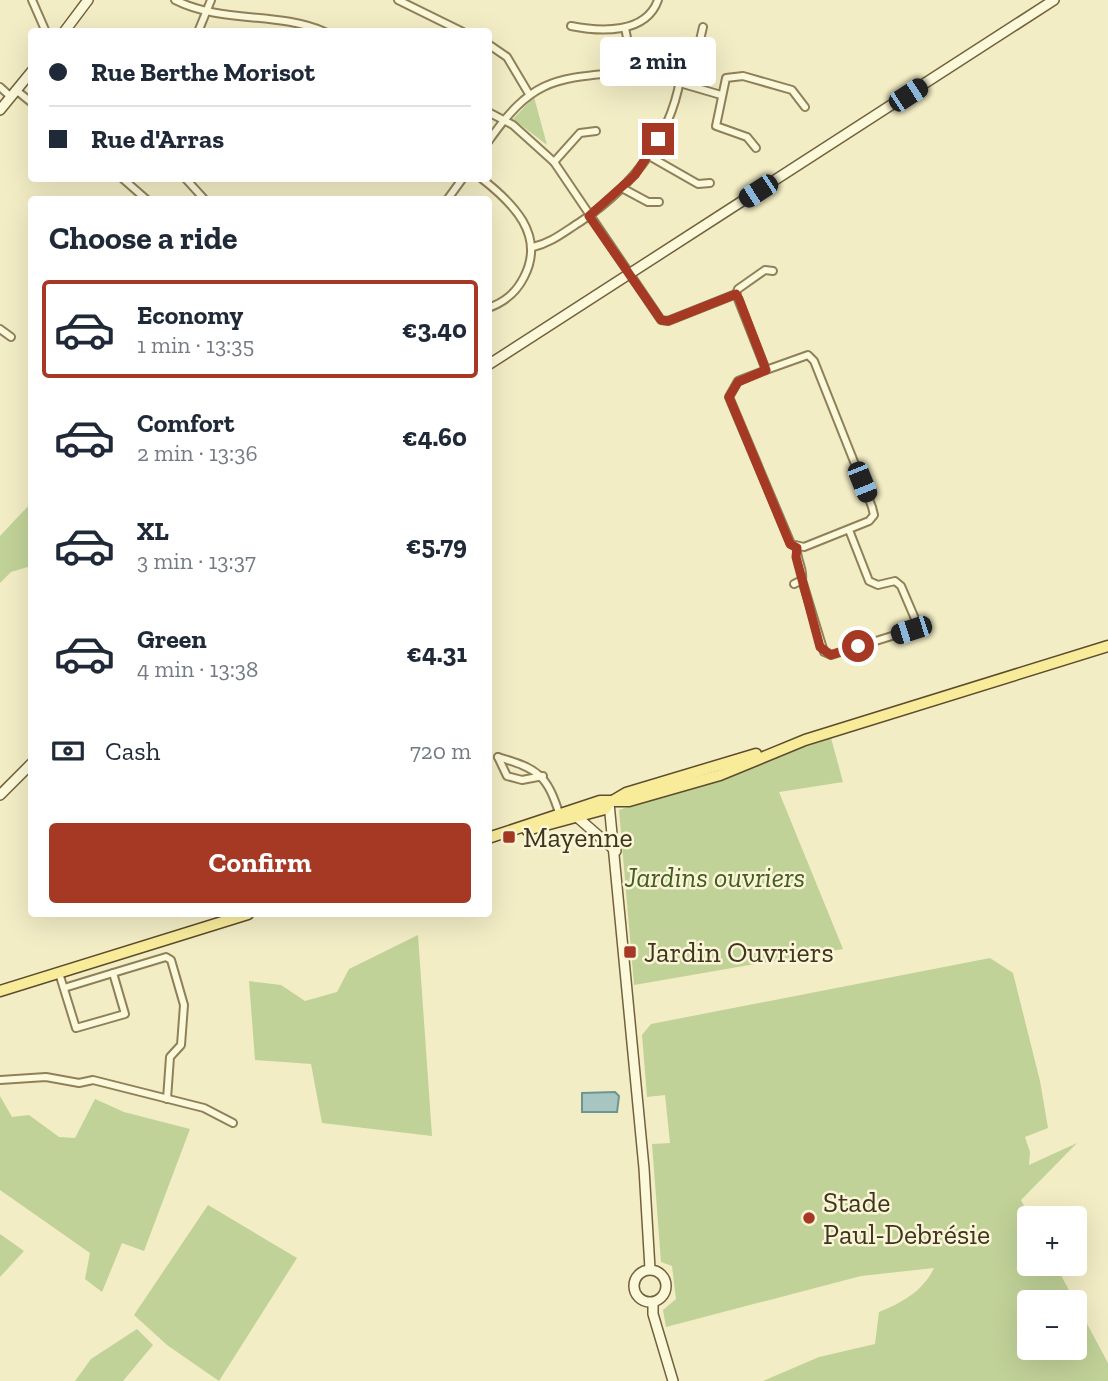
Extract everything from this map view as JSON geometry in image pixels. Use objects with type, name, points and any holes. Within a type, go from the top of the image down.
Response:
[{"type":"main road","points":[[492,837],[560,818],[600,801],[629,802],[720,775],[796,743],[1108,646]]},
{"type":"main road","points":[[560,818],[577,817],[606,809],[610,803]]},
{"type":"main road","points":[[0,991],[238,917]]},
{"type":"street","points":[[32,0],[44,28]]},
{"type":"street","points":[[67,28],[88,0]]},
{"type":"street","points":[[175,0],[205,12],[287,21],[311,28]]},
{"type":"street","points":[[199,28],[211,0]]},
{"type":"street","points":[[398,0],[455,28]]},
{"type":"street","points":[[571,26],[588,30],[625,28],[653,13],[658,0]]},
{"type":"street","points":[[492,362],[1054,0]]},
{"type":"street","points":[[533,247],[547,244],[589,216],[622,188],[649,156],[667,122],[680,83],[682,66],[700,40],[703,27]]},
{"type":"street","points":[[625,28],[634,71]]},
{"type":"street","points":[[492,47],[506,57],[529,94]]},
{"type":"street","points":[[492,136],[504,119],[529,94],[579,74],[682,66]]},
{"type":"street","points":[[0,110],[28,76]]},
{"type":"street","points":[[756,148],[747,137],[716,126],[726,78],[743,76],[792,90],[805,107]]},
{"type":"street","points":[[680,83],[721,95]]},
{"type":"street","points":[[0,88],[28,101]]},
{"type":"street","points":[[492,114],[504,119],[554,162],[628,275],[657,316],[664,320],[736,294],[738,289],[765,270],[773,271]]},
{"type":"street","points":[[554,162],[580,133],[596,131]]},
{"type":"street","points":[[649,156],[698,184],[710,183]]},
{"type":"street","points":[[127,182],[142,196]]},
{"type":"street","points":[[189,182],[201,196]]},
{"type":"street","points":[[486,182],[515,208],[533,247],[527,272],[517,290],[499,305],[492,307]]},
{"type":"street","points":[[622,188],[648,202],[659,202]]},
{"type":"street","points":[[736,294],[766,370]]},
{"type":"street","points":[[0,329],[11,337]]},
{"type":"street","points":[[801,355],[808,355],[814,360],[874,515],[869,521],[797,548],[790,544],[729,397],[738,382],[766,370],[801,355]]},
{"type":"street","points":[[797,548],[798,582],[824,652],[831,655],[911,630],[916,621],[901,586],[895,581],[878,585],[869,581],[849,530]]},
{"type":"street","points":[[543,776],[515,779],[507,776],[498,757],[530,767],[543,776],[560,818]]},
{"type":"street","points":[[0,795],[28,767]]},
{"type":"street","points":[[610,803],[650,1269]]},
{"type":"street","points":[[577,817],[616,851]]},
{"type":"street","points":[[64,988],[166,957],[171,960],[184,1005],[181,1045],[170,1057],[167,1099]]},
{"type":"street","points":[[59,973],[76,1028],[125,1014],[113,973]]},
{"type":"street","points":[[0,1080],[46,1077],[79,1083],[93,1080],[221,1115],[233,1123]]},
{"type":"street","points":[[650,1269],[660,1272],[667,1285],[662,1298],[653,1303],[638,1297],[634,1287],[640,1273],[650,1269]]},
{"type":"street","points":[[653,1303],[653,1314],[673,1381]]},
{"type":"green space","points":[[534,97],[547,145],[513,119]]},
{"type":"green space","points":[[28,506],[28,567],[11,572],[0,583],[0,536]]},
{"type":"green space","name":"Jardins ouvriers","points":[[831,738],[843,782],[779,792],[843,949],[634,985],[619,810]]},
{"type":"green space","points":[[418,935],[432,1136],[322,1123],[311,1064],[255,1060],[249,981],[281,985],[305,1001],[337,992],[349,969]]},
{"type":"green space","points":[[990,958],[1013,973],[1040,1081],[1048,1128],[1025,1137],[1030,1152],[1029,1165],[1077,1143],[1021,1200],[1024,1206],[1017,1206],[1017,1276],[1061,1276],[1069,1290],[1017,1290],[1017,1360],[1087,1360],[1087,1324],[1108,1363],[1108,1381],[763,1381],[819,1357],[875,1344],[879,1312],[911,1295],[930,1276],[934,1268],[861,1276],[666,1327],[663,1310],[676,1299],[672,1266],[661,1262],[652,1144],[670,1143],[665,1095],[647,1097],[642,1035],[651,1024]]},
{"type":"green space","points":[[0,1096],[12,1117],[29,1115],[59,1137],[75,1138],[95,1099],[124,1112],[190,1129],[144,1251],[122,1243],[102,1292],[85,1279],[90,1253],[0,1190]]},
{"type":"green space","points":[[208,1205],[297,1258],[219,1381],[167,1345],[134,1315]]},
{"type":"green space","points":[[0,1234],[24,1251],[0,1277]]},
{"type":"green space","points":[[137,1329],[153,1345],[123,1381],[75,1381],[91,1359]]},
{"type":"water","points":[[615,1092],[619,1096],[617,1112],[582,1112],[582,1093]]},
{"type":"place","name":"Mayenne","points":[[509,837]]},
{"type":"place","name":"Jardin Ouvriers","points":[[630,952]]},
{"type":"place","name":"Stade Paul-Debrésie","points":[[809,1218]]},
{"type":"route","points":[[658,139],[635,175],[589,216],[661,320],[668,321],[736,294],[766,370],[738,382],[732,387],[729,397],[790,544],[797,548],[796,557],[803,575],[802,580],[820,647],[831,655],[858,646]]}]
